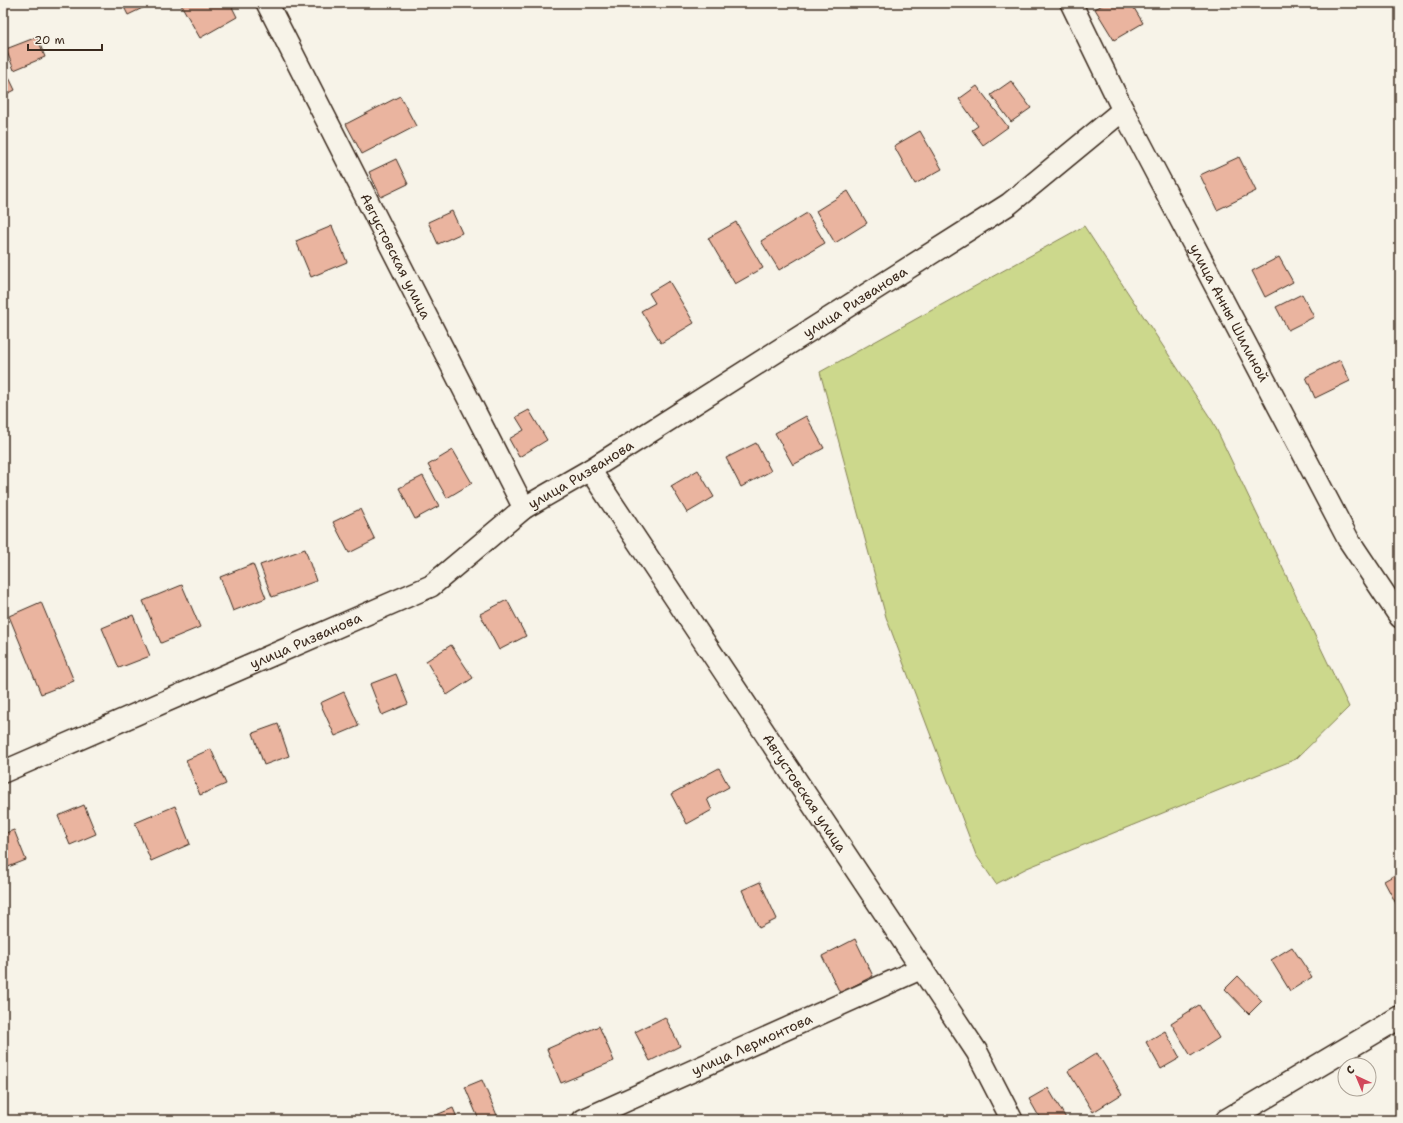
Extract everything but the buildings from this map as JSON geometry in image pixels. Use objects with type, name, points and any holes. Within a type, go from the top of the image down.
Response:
[{"type":"street","name":"Августовская улица","points":[[267,3],[524,508]]},
{"type":"street","name":"улица Анны Шилиной","points":[[1071,3],[1124,110],[1348,539],[1400,617]]},
{"type":"street","name":"улица Ризванова","points":[[3,772],[431,586],[524,508],[590,470],[1009,204],[1124,110]]},
{"type":"street","name":"Августовская улица","points":[[590,470],[977,1052],[1012,1120]]},
{"type":"street","name":"улица Лермонтова","points":[[583,1120],[922,968]]},
{"type":"street","points":[[1227,1120],[1400,1017]]},
{"type":"green space","points":[[1084,226],[1213,422],[1349,707],[1296,759],[1027,868],[996,884],[976,855],[886,617],[820,372]]}]
